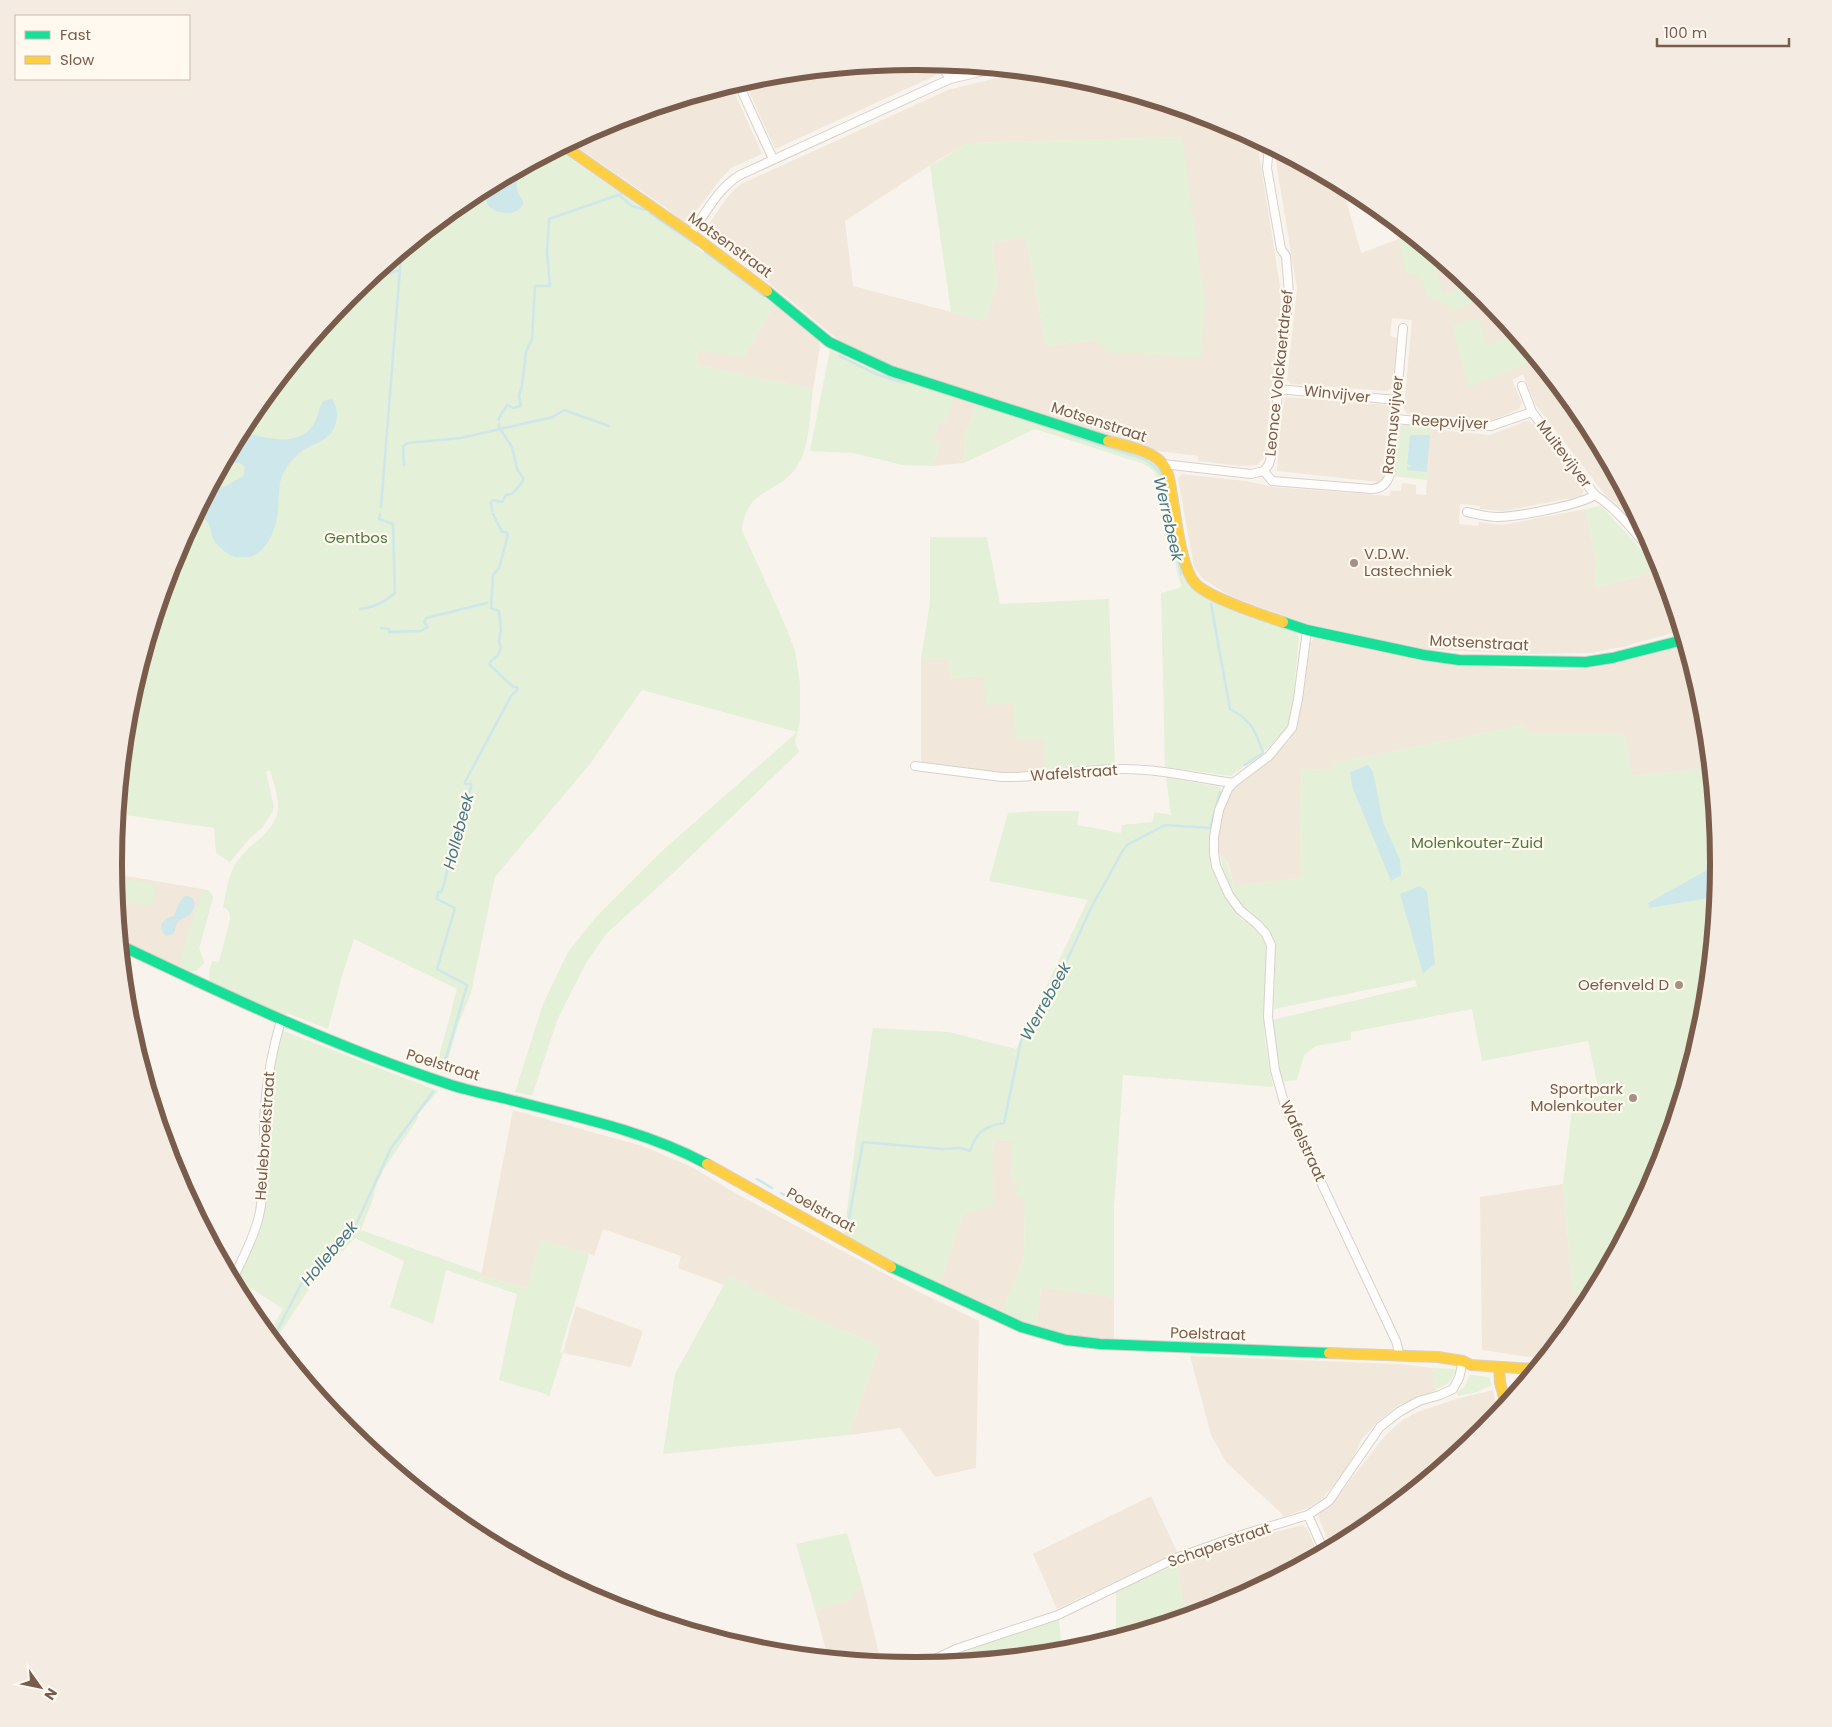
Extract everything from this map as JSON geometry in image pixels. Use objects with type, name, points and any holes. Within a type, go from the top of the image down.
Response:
[{"type":"street","points":[[945,71],[950,79]]},
{"type":"street","points":[[691,234],[726,185],[740,175],[950,79],[977,73]]},
{"type":"street","points":[[741,90],[773,159]]},
{"type":"street","name":"Motsenstraat","points":[[570,150],[691,234],[779,300],[829,342],[850,354],[891,371],[1149,454],[1163,464],[1168,473],[1186,566],[1195,583],[1229,602],[1307,630],[1424,656],[1459,660],[1586,662],[1612,658],[1677,641]]},
{"type":"street","name":"Leonce Volckaertdreef","points":[[1163,464],[1251,474],[1264,471],[1271,457],[1289,281],[1286,256],[1281,249],[1267,168],[1268,152]]},
{"type":"street","name":"Rasmusvijver","points":[[1264,471],[1272,481],[1377,489],[1386,483],[1390,474],[1403,328]]},
{"type":"street","name":"Muitevijver","points":[[1522,386],[1532,412],[1595,495],[1605,502],[1640,539]]},
{"type":"street","name":"Winvijver","points":[[1278,389],[1396,400]]},
{"type":"street","name":"Reepvijver","points":[[1395,419],[1492,426],[1532,412]]},
{"type":"street","points":[[1467,512],[1495,517],[1508,516],[1584,502],[1595,495]]},
{"type":"street","name":"Wafelstraat","points":[[1307,630],[1298,699],[1292,728],[1269,756],[1233,783],[1219,810],[1214,837],[1214,852],[1222,882],[1233,901],[1240,910],[1258,924],[1269,938],[1271,945],[1268,1017],[1275,1070],[1285,1106],[1396,1341],[1400,1356]]},
{"type":"street","name":"Wafelstraat","points":[[916,766],[1014,778],[1090,770],[1151,770],[1233,783]]},
{"type":"street","name":"Poelstraat","points":[[127,949],[281,1020],[384,1062],[451,1085],[596,1122],[662,1143],[726,1174],[917,1280],[1021,1327],[1049,1336],[1100,1344],[1448,1358],[1472,1365],[1528,1369]]},
{"type":"street","name":"Heulebroekstraat","points":[[236,1272],[259,1217],[263,1193],[267,1082],[281,1020]]},
{"type":"street","name":"Schaperstraat","points":[[941,1656],[956,1649],[1058,1615],[1176,1558],[1241,1535],[1308,1515],[1329,1501],[1380,1427],[1398,1412],[1452,1389],[1459,1378],[1463,1361]]},
{"type":"street","points":[[1499,1368],[1500,1383],[1504,1397]]},
{"type":"street","points":[[1308,1515],[1322,1546]]},
{"type":"shaded area","points":[[916,70],[937,71],[939,74],[775,149],[747,88],[812,77],[864,72]]},
{"type":"shaded area","points":[[1006,76],[1071,85],[1121,97],[1171,112],[1220,130],[1258,148],[1280,286],[1281,308],[1264,457],[1257,465],[1242,466],[1198,461],[1198,456],[1151,450],[892,367],[853,349],[704,234],[704,231],[726,199],[743,183],[948,90]],"holes":[[[1182,137],[1095,340],[1046,346],[1026,237],[992,243],[997,284],[985,321],[853,286],[845,221],[938,160],[968,143]]]},
{"type":"shaded area","points":[[734,91],[762,154],[731,168],[691,218],[684,222],[576,147],[612,130],[661,112]]},
{"type":"shaded area","points":[[1275,156],[1313,176],[1345,196],[1361,253],[1403,237],[1477,302],[1513,340],[1546,380],[1576,423],[1603,467],[1631,520],[1616,503],[1606,496],[1535,404],[1523,374],[1512,380],[1522,403],[1519,409],[1493,420],[1484,421],[1407,414],[1404,409],[1412,320],[1392,318],[1390,336],[1397,338],[1392,388],[1387,391],[1291,384],[1287,380],[1297,289]]},
{"type":"shaded area","points":[[774,305],[819,342],[820,347],[813,389],[697,365],[699,349],[744,357]]},
{"type":"shaded area","points":[[954,397],[976,404],[965,436],[964,463],[932,466],[941,443],[933,440],[939,422],[945,424]]},
{"type":"shaded area","points":[[1285,397],[1387,405],[1390,408],[1383,479],[1379,482],[1277,471],[1281,420]]},
{"type":"shaded area","points":[[1526,421],[1533,423],[1584,490],[1582,496],[1503,511],[1480,509],[1480,506],[1460,504],[1459,524],[1478,526],[1479,522],[1502,525],[1586,509],[1596,563],[1595,588],[1654,572],[1674,633],[1622,647],[1591,653],[1524,654],[1420,649],[1312,625],[1230,596],[1203,579],[1194,567],[1178,479],[1182,474],[1245,481],[1275,487],[1390,496],[1390,491],[1401,491],[1402,483],[1416,485],[1416,494],[1426,495],[1430,429],[1490,435]]},
{"type":"shaded area","points":[[1314,637],[1457,666],[1482,665],[1499,668],[1562,670],[1602,667],[1679,647],[1694,709],[1703,762],[1699,763],[1700,769],[1632,776],[1624,734],[1529,734],[1524,725],[1331,764],[1333,770],[1302,769],[1300,809],[1301,878],[1234,886],[1228,864],[1223,855],[1221,858],[1218,849],[1219,826],[1227,798],[1234,786],[1261,767],[1289,741],[1296,728],[1310,644]]},
{"type":"shaded area","points":[[948,658],[951,678],[983,676],[1013,703],[1044,739],[1045,772],[1014,774],[978,771],[921,762],[921,659]]},
{"type":"shaded area","points":[[122,875],[208,890],[213,897],[199,948],[204,963],[196,971],[190,971],[127,943]]},
{"type":"shaded area","points":[[513,1110],[642,1146],[692,1167],[735,1193],[917,1291],[979,1321],[976,1468],[935,1477],[900,1428],[849,1435],[880,1346],[790,1308],[728,1276],[724,1285],[678,1268],[681,1256],[603,1229],[594,1256],[541,1240],[527,1288],[481,1276]]},
{"type":"shaded area","points":[[995,1140],[1013,1141],[1011,1181],[1017,1181],[1025,1197],[1024,1255],[1015,1282],[1002,1310],[998,1312],[939,1286],[963,1214],[993,1150]]},
{"type":"shaded area","points":[[1563,1184],[1573,1293],[1582,1294],[1537,1358],[1482,1350],[1480,1197]]},
{"type":"shaded area","points":[[1041,1287],[1114,1297],[1114,1338],[1084,1338],[1036,1330]]},
{"type":"shaded area","points":[[576,1306],[643,1331],[631,1367],[563,1353]]},
{"type":"shaded area","points":[[1190,1356],[1400,1364],[1432,1368],[1436,1390],[1399,1405],[1378,1421],[1361,1440],[1353,1458],[1323,1498],[1308,1508],[1283,1517],[1226,1462],[1211,1435]]},
{"type":"shaded area","points":[[1493,1390],[1496,1405],[1439,1460],[1399,1493],[1328,1541],[1318,1515],[1338,1496],[1384,1437],[1400,1422],[1415,1413],[1456,1399]]},
{"type":"shaded area","points":[[1151,1496],[1177,1552],[1057,1609],[1033,1554]]},
{"type":"shaded area","points":[[1302,1525],[1307,1528],[1316,1549],[1220,1597],[1206,1602],[1183,1604],[1177,1563],[1238,1542]]},
{"type":"shaded area","points":[[863,1588],[879,1656],[826,1651],[815,1610],[852,1599],[850,1592]]},
{"type":"green space","points":[[1182,137],[1205,302],[1201,358],[1108,352],[1095,340],[1046,346],[1026,237],[992,243],[997,284],[985,321],[951,312],[930,166],[968,143]]},
{"type":"green space","name":"Gentbos","points":[[563,153],[643,208],[774,305],[744,357],[699,350],[697,365],[813,389],[807,439],[798,465],[790,475],[756,498],[745,516],[742,530],[795,651],[800,684],[800,721],[795,742],[799,752],[670,876],[607,933],[586,963],[558,1018],[532,1096],[515,1092],[543,1004],[568,952],[596,917],[661,852],[797,732],[642,690],[590,764],[495,877],[471,993],[458,1025],[445,1071],[436,1068],[457,989],[354,939],[328,1029],[287,1013],[285,1017],[210,982],[209,974],[212,961],[219,962],[230,919],[229,912],[223,908],[231,873],[238,860],[273,823],[278,808],[278,799],[270,770],[266,772],[274,807],[272,813],[262,828],[249,839],[230,862],[216,853],[214,828],[124,815],[129,760],[150,658],[165,608],[183,560],[204,513],[229,467],[256,423],[286,380],[319,340],[355,302],[433,234],[519,176]]},
{"type":"green space","points":[[1403,237],[1436,265],[1443,294],[1461,287],[1476,301],[1449,312],[1446,303],[1428,298],[1419,275],[1406,274],[1399,239]]},
{"type":"green space","points":[[1478,317],[1487,345],[1510,337],[1532,363],[1468,387],[1452,325]]},
{"type":"green space","points":[[830,350],[875,371],[954,397],[945,425],[939,422],[933,440],[941,443],[932,466],[903,465],[853,453],[810,451]]},
{"type":"green space","points":[[976,404],[1148,458],[1155,463],[1162,473],[1182,572],[1189,584],[1213,602],[1293,630],[1299,637],[1293,701],[1289,721],[1285,731],[1267,749],[1231,776],[1165,767],[1161,593],[1182,587],[1157,477],[1154,471],[1144,464],[1035,429],[964,463],[965,436]]},
{"type":"green space","points":[[1404,424],[1431,426],[1430,435],[1410,435],[1407,464],[1411,464],[1411,467],[1407,466],[1407,470],[1428,471],[1427,480],[1393,476],[1398,428]]},
{"type":"green space","points":[[1599,506],[1603,508],[1647,556],[1653,572],[1595,588],[1596,563],[1586,509]]},
{"type":"green space","points":[[930,537],[987,537],[1000,604],[1109,599],[1115,765],[1045,772],[1043,739],[1015,739],[1013,704],[986,705],[983,676],[951,678],[948,658],[921,659],[930,602]]},
{"type":"green space","name":"Molenkouter-Zuid","points":[[1524,725],[1529,734],[1624,734],[1632,776],[1699,769],[1698,763],[1703,762],[1710,864],[1703,967],[1694,1018],[1682,1069],[1667,1119],[1649,1167],[1628,1214],[1582,1294],[1573,1293],[1563,1184],[1573,1101],[1600,1096],[1588,1041],[1482,1061],[1472,1009],[1351,1032],[1351,1040],[1316,1046],[1304,1055],[1297,1080],[1280,1082],[1272,1020],[1417,986],[1415,980],[1274,1009],[1275,950],[1273,941],[1265,928],[1237,902],[1226,881],[1221,858],[1224,855],[1234,886],[1301,878],[1300,809],[1302,769],[1333,770],[1331,764]]},
{"type":"green space","points":[[1166,777],[1220,787],[1222,792],[1213,823],[1224,892],[1241,919],[1258,929],[1263,935],[1267,948],[1264,1014],[1265,1042],[1273,1087],[1123,1075],[1114,1207],[1114,1297],[1041,1287],[1036,1330],[998,1312],[1002,1310],[1015,1282],[1024,1255],[1025,1197],[1016,1197],[1017,1181],[1011,1181],[1012,1141],[995,1140],[993,1150],[994,1205],[963,1214],[939,1286],[844,1236],[855,1146],[873,1028],[949,1032],[1016,1049],[1088,900],[989,881],[1008,813],[1079,811],[1077,825],[1121,833],[1122,825],[1152,822],[1155,812],[1171,815]]},
{"type":"green space","points":[[123,878],[156,884],[152,907],[123,901]]},
{"type":"green space","points":[[208,890],[213,897],[199,948],[204,963],[196,971],[190,971],[180,966],[184,945],[201,893]]},
{"type":"green space","points":[[281,1030],[438,1091],[417,1115],[419,1117],[384,1169],[377,1183],[361,1230],[482,1273],[481,1276],[527,1288],[541,1240],[589,1255],[560,1352],[563,1353],[549,1397],[546,1394],[499,1380],[517,1294],[446,1270],[433,1324],[390,1307],[404,1261],[355,1238],[313,1283],[278,1336],[272,1327],[283,1309],[251,1288],[248,1291],[237,1274],[256,1233],[270,1082]]},
{"type":"green space","points":[[727,1275],[790,1308],[880,1346],[849,1435],[663,1454],[675,1374],[724,1285]]},
{"type":"green space","points":[[1432,1368],[1456,1369],[1449,1382],[1436,1389]]},
{"type":"green space","points":[[1470,1375],[1489,1377],[1492,1385],[1477,1392],[1458,1396],[1457,1393],[1464,1387]]},
{"type":"green space","points":[[847,1533],[863,1588],[850,1592],[853,1599],[815,1610],[796,1544]]},
{"type":"green space","points":[[1177,1563],[1183,1604],[1206,1602],[1116,1631],[1116,1590]]},
{"type":"green space","points":[[1059,1619],[1061,1644],[1020,1650],[956,1655]]},
{"type":"water","points":[[516,178],[518,180],[517,189],[523,204],[515,212],[499,212],[490,207],[486,197]]},
{"type":"water","points":[[332,399],[335,403],[337,413],[336,424],[327,437],[306,448],[295,457],[282,476],[279,487],[277,518],[270,538],[262,550],[250,557],[236,557],[227,553],[215,542],[209,524],[202,517],[219,486],[224,487],[243,476],[245,467],[240,463],[231,463],[249,434],[280,439],[298,437],[313,425],[323,401]]},
{"type":"water","points":[[1410,435],[1430,435],[1427,472],[1407,470],[1407,466],[1411,467],[1411,465],[1407,464]]},
{"type":"water","points":[[1368,765],[1373,772],[1383,822],[1400,860],[1401,875],[1391,881],[1352,786],[1350,772]]},
{"type":"water","points":[[1710,869],[1709,898],[1649,908],[1648,903]]},
{"type":"water","points":[[1420,886],[1427,892],[1435,964],[1423,973],[1400,894]]},
{"type":"water","points":[[185,896],[189,896],[193,900],[195,905],[193,910],[178,922],[174,934],[166,936],[161,929],[162,923],[174,916],[180,901]]},
{"type":"waterway","name":"Hollebeek","points":[[499,420],[507,405],[513,408],[521,406],[519,395],[522,386],[526,352],[532,339],[535,286],[550,286],[547,252],[549,219],[621,194]]},
{"type":"waterway","name":"Werrebeek","points":[[619,195],[632,206],[645,210]]},
{"type":"waterway","name":"Werrebeek","points":[[650,213],[696,245]]},
{"type":"waterway","name":"Werrebeek","points":[[705,252],[764,296]]},
{"type":"waterway","points":[[381,507],[401,261]]},
{"type":"waterway","points":[[385,275],[400,270]]},
{"type":"waterway","name":"Werrebeek","points":[[840,356],[876,374],[905,383]]},
{"type":"waterway","name":"Hollebeek","points":[[404,465],[403,446],[408,443],[461,438],[553,417],[564,410],[609,426]]},
{"type":"waterway","name":"Hollebeek","points":[[492,511],[491,502],[493,500],[502,502],[506,495],[512,494],[523,481],[517,469],[512,447],[499,424]]},
{"type":"waterway","name":"Werrebeek","points":[[1070,435],[1144,459],[1161,475],[1181,574]]},
{"type":"waterway","points":[[360,609],[379,604],[395,593],[393,524],[379,519],[380,514]]},
{"type":"waterway","name":"Hollebeek","points":[[443,1068],[467,985],[437,969],[455,908],[437,899],[438,892],[441,892],[443,888],[456,834],[471,787],[471,784],[465,784],[465,782],[511,696],[518,689],[513,687],[489,664],[498,655],[501,648],[499,641],[501,630],[499,611],[491,608],[493,575],[499,568],[508,535],[506,532],[502,532],[493,514]]},
{"type":"waterway","points":[[381,628],[389,629],[389,632],[421,631],[428,627],[424,622],[426,618],[487,603]]},
{"type":"waterway","name":"Werrebeek","points":[[1211,604],[1230,709],[1243,717],[1252,727],[1263,753],[1245,765]]},
{"type":"waterway","name":"Werrebeek","points":[[805,1207],[847,1230],[863,1142],[943,1149],[961,1148],[970,1151],[972,1144],[982,1131],[1004,1123],[1021,1041],[1052,993],[1092,906],[1122,852],[1127,845],[1165,825],[1210,828],[1220,792]]},
{"type":"waterway","name":"Hollebeek","points":[[276,1333],[301,1284],[355,1227],[391,1148],[433,1092]]},
{"type":"waterway","name":"Werrebeek","points":[[757,1179],[772,1188]]},
{"type":"waterway","name":"Werrebeek","points":[[781,1193],[796,1202]]},
{"type":"traffic: fast","points":[[767,291],[829,342],[891,371],[1108,441]]},
{"type":"traffic: fast","points":[[1283,622],[1307,630],[1424,655],[1459,660],[1586,662],[1612,658],[1677,642]]},
{"type":"traffic: fast","points":[[127,948],[324,1038],[406,1070],[462,1088],[633,1133],[683,1152],[707,1164]]},
{"type":"traffic: fast","points":[[891,1267],[1021,1327],[1066,1340],[1100,1344],[1329,1353]]},
{"type":"traffic: slow","points":[[570,150],[691,234],[767,291]]},
{"type":"traffic: slow","points":[[1108,441],[1148,453],[1159,460],[1165,467],[1170,481],[1177,528],[1186,566],[1195,583],[1223,600],[1283,622]]},
{"type":"traffic: slow","points":[[707,1164],[891,1267]]},
{"type":"traffic: slow","points":[[1329,1353],[1438,1357],[1463,1361],[1471,1365],[1528,1369]]},
{"type":"traffic: slow","points":[[1499,1367],[1500,1383],[1504,1397]]},
{"type":"place","name":"V.D.W. Lastechniek","points":[[1354,563]]},
{"type":"place","name":"Oefenveld D","points":[[1679,985]]},
{"type":"place","name":"Sportpark Molenkouter","points":[[1633,1098]]}]
